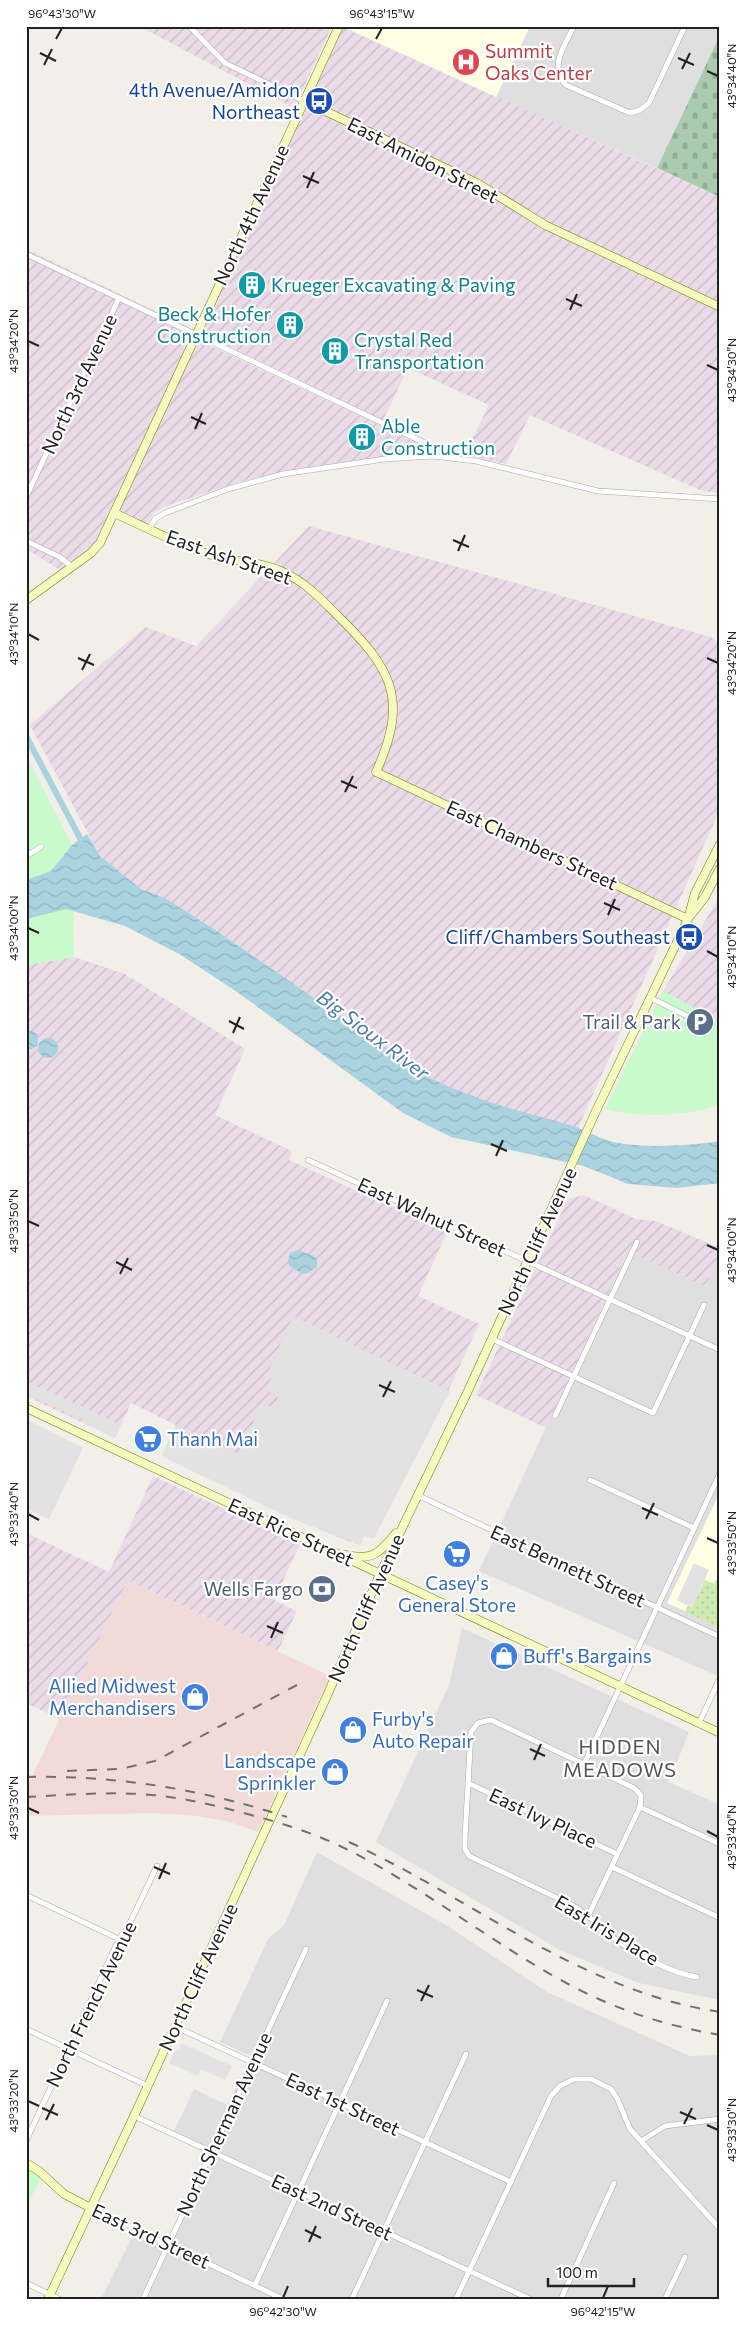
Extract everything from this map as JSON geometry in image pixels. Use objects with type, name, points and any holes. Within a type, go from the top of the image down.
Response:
[{"type":"main road","name":"North 4th Avenue","points":[[26,600],[96,548],[114,513],[339,26]]},
{"type":"main road","name":"East Amidon Street","points":[[304,101],[472,180],[545,225],[720,307]]},
{"type":"main road","name":"East Ash Street","points":[[114,513],[209,554],[264,565],[290,575],[313,591],[360,637],[386,673],[391,695],[392,727],[387,747],[376,772]]},
{"type":"main road","name":"East Chambers Street","points":[[376,772],[688,919]]},
{"type":"main road","name":"North Cliff Avenue","points":[[49,2296],[176,2027],[326,1698],[402,1525],[492,1339],[596,1111],[688,919],[695,893],[720,844]]},
{"type":"main road","name":"North Cliff Avenue","points":[[688,919],[705,897],[720,868]]},
{"type":"main road","name":"East Rice Street","points":[[26,1408],[720,1733]]},
{"type":"main road","points":[[333,1552],[369,1557],[380,1551],[402,1525]]},
{"type":"main road","name":"East 3rd Street","points":[[26,2163],[64,2194],[91,2208]]},
{"type":"street","name":"East Amidon Street","points":[[189,26],[226,63],[304,101]]},
{"type":"street","points":[[574,26],[558,63],[561,79],[566,85],[630,113],[640,110],[648,103],[684,26]]},
{"type":"street","points":[[26,254],[425,443],[431,448],[433,456]]},
{"type":"street","name":"North 3rd Avenue","points":[[26,497],[119,298]]},
{"type":"street","points":[[149,529],[156,519],[165,513],[262,479],[314,468],[433,456],[476,461],[598,491],[720,499]]},
{"type":"street","points":[[26,541],[60,558],[72,567]]},
{"type":"street","points":[[26,856],[41,847]]},
{"type":"street","points":[[651,998],[705,1025]]},
{"type":"street","name":"East Walnut Street","points":[[308,1160],[720,1350]]},
{"type":"street","points":[[555,1416],[637,1242]]},
{"type":"street","points":[[492,1339],[653,1414],[704,1305]]},
{"type":"street","points":[[584,1764],[720,1473]]},
{"type":"street","points":[[590,1480],[694,1528]]},
{"type":"street","name":"East Bennett Street","points":[[417,1495],[720,1637]]},
{"type":"street","points":[[699,1723],[720,1678]]},
{"type":"street","points":[[468,1783],[471,1732],[478,1723],[491,1720],[634,1788],[641,1795],[640,1807],[588,1916]]},
{"type":"street","name":"East Iris Place","points":[[468,1783],[466,1852],[475,1860],[574,1906],[626,1946],[676,1971],[697,1977]]},
{"type":"street","name":"East Ivy Place","points":[[468,1783],[617,1854]]},
{"type":"street","points":[[640,1807],[720,1844]]},
{"type":"street","name":"North French Avenue","points":[[26,2141],[119,1939],[128,1927],[157,1866]]},
{"type":"street","name":"East Ivy Place","points":[[612,1867],[720,1918]]},
{"type":"street","points":[[26,1895],[119,1939]]},
{"type":"street","name":"North Sherman Avenue","points":[[143,2299],[306,1949]]},
{"type":"street","points":[[255,2285],[387,2001]]},
{"type":"street","name":"East 1st Street","points":[[176,2027],[511,2182]]},
{"type":"street","points":[[26,2029],[148,2086]]},
{"type":"street","points":[[352,2299],[466,2054]]},
{"type":"street","points":[[456,2299],[548,2102],[555,2091],[566,2082],[584,2079],[599,2082],[615,2093],[630,2129],[720,2229]]},
{"type":"street","name":"East 2nd Street","points":[[134,2116],[530,2299]]},
{"type":"street","points":[[642,2141],[665,2126],[720,2119]]},
{"type":"street","points":[[561,2299],[614,2183]]},
{"type":"street","name":"East 3rd Street","points":[[91,2208],[283,2299]]},
{"type":"street","points":[[665,2299],[685,2257]]},
{"type":"street","points":[[26,2283],[49,2296],[59,2299]]},
{"type":"shaded area","points":[[139,26],[332,26],[294,108]]},
{"type":"shaded area","name":"Summit Oaks Center","points":[[343,26],[530,26],[496,97]]},
{"type":"shaded area","points":[[530,26],[720,26],[720,35],[657,168],[496,97]]},
{"type":"shaded area","points":[[342,27],[720,197],[720,493],[702,491],[530,415],[506,464],[464,455],[489,405],[408,368],[383,420],[201,333]]},
{"type":"shaded area","points":[[26,249],[195,330],[94,544],[60,570],[26,549]]},
{"type":"shaded area","points":[[198,340],[424,446],[426,454],[347,461],[285,471],[243,481],[163,507],[153,514],[147,524],[118,512]]},
{"type":"shaded area","points":[[309,526],[711,637],[720,645],[720,804],[717,816],[578,1128],[542,1119],[460,1093],[430,1078],[214,929],[165,898],[141,889],[100,856],[30,725],[145,627],[196,646]]},
{"type":"shaded area","points":[[720,896],[720,1022],[663,991]]},
{"type":"shaded area","points":[[74,957],[125,974],[245,1049],[215,1115],[292,1151],[289,1160],[447,1232],[418,1296],[479,1324],[449,1389],[447,1398],[442,1404],[374,1538],[364,1536],[360,1545],[345,1540],[282,1514],[162,1456],[176,1425],[131,1403],[115,1438],[26,1396],[26,965]]},
{"type":"shaded area","name":"Trail & Park","points":[[697,1011],[711,1019],[703,1033],[689,1026]]},
{"type":"shaded area","points":[[584,1195],[636,1219],[656,1221],[720,1248],[720,1258],[705,1286],[628,1251],[546,1428],[476,1395],[568,1199]]},
{"type":"shaded area","points":[[628,1251],[705,1286],[720,1258],[720,1677],[479,1571]]},
{"type":"shaded area","points":[[293,1316],[450,1391],[374,1538],[364,1536],[360,1545],[282,1514],[162,1456],[176,1425],[239,1454],[262,1402],[273,1408],[278,1397],[266,1390],[273,1373],[269,1370]]},
{"type":"shaded area","points":[[26,1381],[121,1425],[115,1438],[85,1424],[83,1420],[26,1394]]},
{"type":"shaded area","points":[[26,1419],[83,1448],[49,1519],[26,1508]]},
{"type":"shaded area","points":[[153,1476],[300,1544],[274,1600],[297,1611],[278,1651],[128,1580],[60,1719],[26,1703],[26,1533],[109,1572]]},
{"type":"shaded area","points":[[720,1492],[720,1627],[667,1603]]},
{"type":"shaded area","points":[[694,1563],[709,1570],[692,1608],[677,1600]]},
{"type":"shaded area","name":"Allied Midwest Merchandisers","points":[[128,1580],[330,1676],[258,1832],[230,1822],[197,1816],[155,1813],[26,1816],[26,1788]]},
{"type":"shaded area","points":[[462,1628],[689,1732],[669,1782],[720,1805],[720,2000],[639,1983],[560,1950],[376,1842],[449,1685]]},
{"type":"shaded area","points":[[317,1852],[446,1925],[547,1992],[690,2056],[720,2055],[720,2299],[101,2299],[136,2229],[168,2244],[211,2152],[173,2133],[194,2089],[227,2105],[251,2056],[220,2042],[268,1939],[284,1925]]},
{"type":"shaded area","points":[[181,2043],[232,2066],[225,2080],[201,2069],[198,2076],[169,2063]]},
{"type":"green space","points":[[720,35],[720,197],[657,168]]},
{"type":"green space","points":[[26,755],[72,845],[74,957],[26,965]]},
{"type":"green space","points":[[663,991],[720,1022],[720,1105],[692,1112],[662,1115],[633,1114],[605,1109]]},
{"type":"green space","points":[[705,1580],[714,1584],[716,1580],[720,1582],[720,1628],[685,1612],[688,1606],[692,1607]]},
{"type":"green space","points":[[26,2164],[42,2174],[30,2200],[26,2198]]},
{"type":"water","points":[[87,834],[100,856],[141,889],[165,898],[214,929],[430,1078],[481,1099],[570,1125],[621,1144],[664,1146],[720,1141],[720,1183],[677,1188],[628,1184],[584,1166],[451,1137],[403,1113],[237,992],[181,955],[125,926],[66,909],[26,919],[26,880],[51,871],[72,845]]},
{"type":"water","points":[[26,1031],[33,1031],[38,1035],[38,1045],[32,1049],[26,1049]]},
{"type":"water","points":[[48,1038],[55,1041],[58,1048],[55,1055],[48,1058],[41,1055],[38,1048],[41,1041]]},
{"type":"water","points":[[298,1250],[314,1256],[317,1259],[317,1267],[303,1274],[289,1266],[290,1253]]},
{"type":"waterway","points":[[26,736],[80,838],[81,847]]},
{"type":"railway","points":[[67,1771],[120,1769],[155,1761],[297,1685]]},
{"type":"railway","points":[[26,1777],[92,1778],[158,1786],[223,1799],[287,1817]]},
{"type":"railway","points":[[26,1797],[111,1793],[167,1797],[231,1810],[305,1831],[370,1861],[541,1969],[588,1994],[662,2022],[720,2035]]},
{"type":"railway","points":[[349,1842],[395,1865],[574,1964],[621,1985],[669,2001],[720,2012]]},
{"type":"place","name":"Summit Oaks Center","points":[[466,62]]},
{"type":"place","name":"4th Avenue/Amidon Northeast","points":[[319,101]]},
{"type":"place","name":"Krueger Excavating & Paving","points":[[252,285]]},
{"type":"place","name":"Beck & Hofer Construction","points":[[290,325]]},
{"type":"place","name":"Crystal Red Transportation","points":[[335,351]]},
{"type":"place","name":"Able Construction","points":[[362,437]]},
{"type":"place","name":"Cliff/Chambers Southeast","points":[[689,937]]},
{"type":"place","name":"Trail & Park","points":[[700,1022]]},
{"type":"place","name":"Thanh Mai","points":[[148,1439]]},
{"type":"place","name":"Casey's General Store","points":[[457,1554]]},
{"type":"place","name":"Wells Fargo","points":[[322,1589]]},
{"type":"place","name":"Buff's Bargains","points":[[504,1656]]},
{"type":"place","name":"Allied Midwest Merchandisers","points":[[195,1697]]},
{"type":"place","name":"Furby's Auto Repair","points":[[353,1730]]},
{"type":"place","name":"Landscape Sprinkler","points":[[335,1772]]},
{"type":"district","name":"HIDDEN MEADOWS","points":[[620,1758]]},
{"type":"water label","name":"Big Sioux River","points":[[373,1035]]}]
